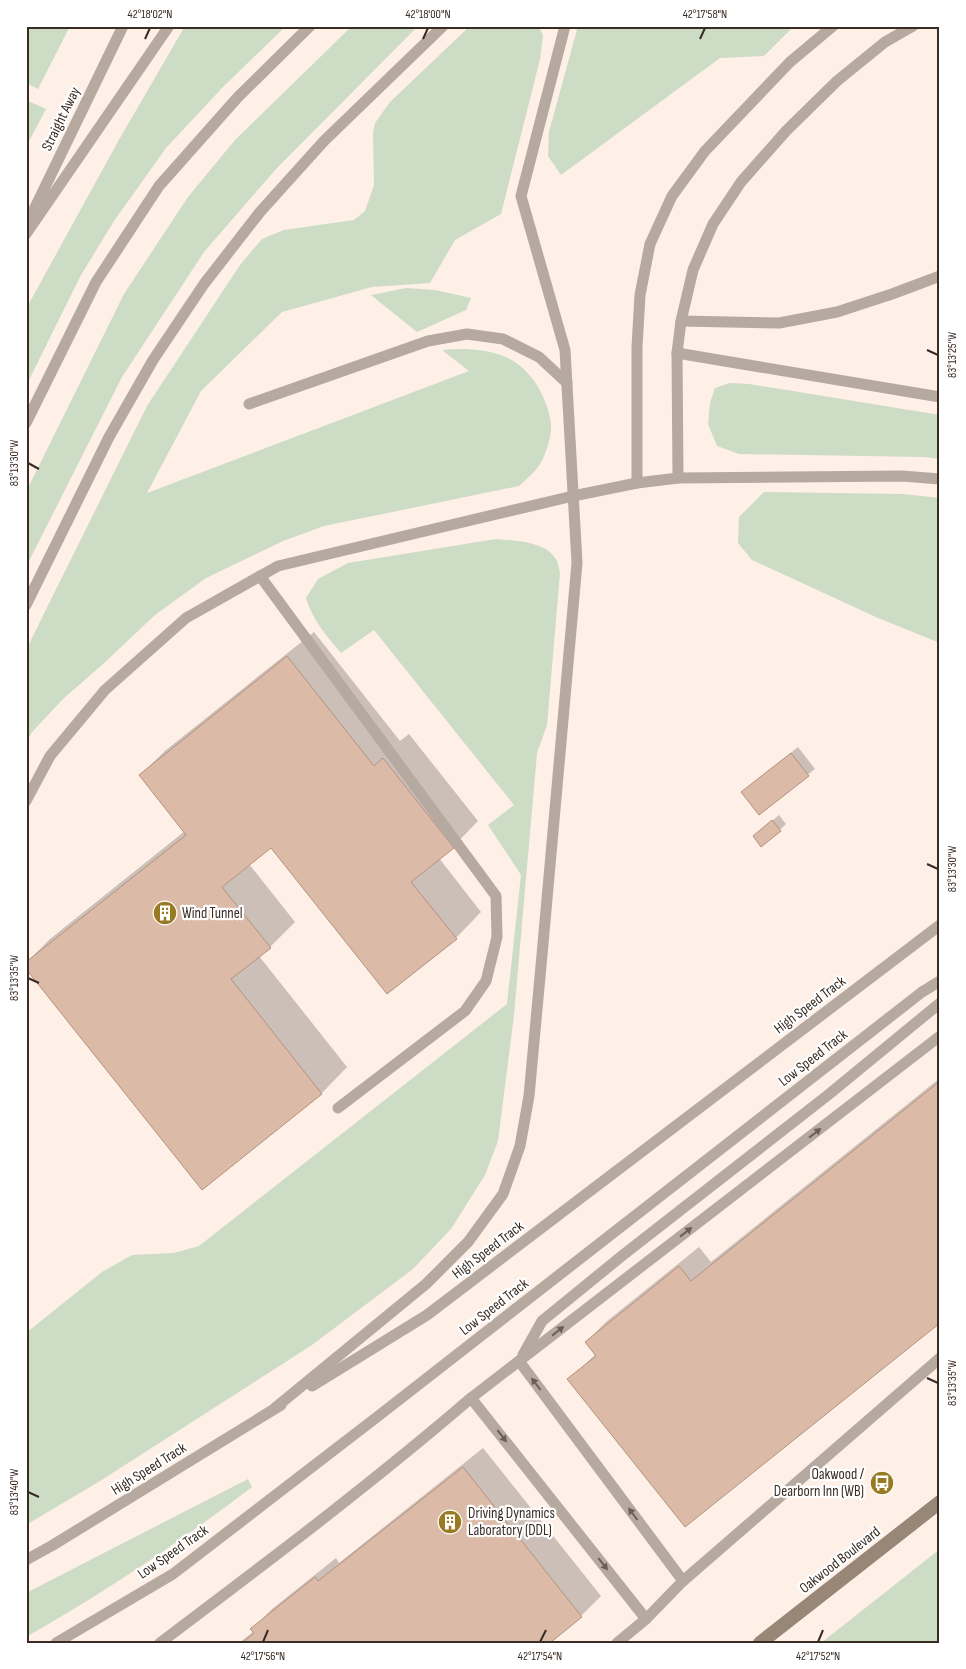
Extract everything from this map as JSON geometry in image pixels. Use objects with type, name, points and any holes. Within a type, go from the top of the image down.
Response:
[{"type":"main road","name":"Oakwood Boulevard","points":[[760,1643],[940,1502]]},
{"type":"lane","name":"Straight Away","points":[[26,225],[123,26]]},
{"type":"lane","points":[[26,234],[169,26]]},
{"type":"lane","points":[[26,423],[96,282],[159,186],[238,97],[310,26]]},
{"type":"lane","points":[[26,605],[109,437],[153,360],[204,284],[260,212],[324,141],[443,26]]},
{"type":"lane","points":[[275,1408],[426,1284],[468,1242],[503,1194],[520,1146],[528,1096],[542,965],[577,563],[565,350],[521,196],[565,26]]},
{"type":"lane","points":[[637,483],[637,347],[640,295],[650,244],[672,196],[705,151],[790,62],[833,26]]},
{"type":"lane","points":[[678,478],[677,353],[681,321],[693,270],[713,224],[741,182],[786,131],[837,81],[885,42],[913,26]]},
{"type":"lane","points":[[681,321],[789,321],[837,312],[940,276]]},
{"type":"lane","points":[[249,404],[428,341],[467,334],[503,339],[539,357],[567,383]]},
{"type":"lane","points":[[677,353],[940,397]]},
{"type":"lane","points":[[26,801],[50,756],[104,690],[186,618],[278,566],[573,496],[637,483],[678,478],[902,476],[940,479]]},
{"type":"lane","points":[[260,576],[496,896],[497,937],[486,981],[466,1011],[338,1108]]},
{"type":"lane","name":"High Speed Track","points":[[26,1560],[427,1315],[940,925]]},
{"type":"lane","name":"Low Speed Track","points":[[56,1643],[173,1574],[914,998],[940,981]]},
{"type":"lane","points":[[519,1361],[542,1321],[828,1095],[940,1003]]},
{"type":"lane","points":[[160,1643],[285,1549],[406,1453],[471,1398],[940,1036]]},
{"type":"lane","points":[[617,1643],[646,1619],[684,1581],[940,1358]]},
{"type":"lane","points":[[519,1361],[684,1581]]},
{"type":"lane","points":[[471,1398],[646,1619]]},
{"type":"green space","points":[[26,26],[70,26],[38,89],[26,83]]},
{"type":"green space","points":[[185,26],[286,26],[222,88],[166,148],[114,221],[81,275],[26,386],[26,309],[120,138]]},
{"type":"green space","points":[[352,26],[418,26],[276,169],[204,252],[122,377],[26,567],[26,492],[124,294],[188,197],[235,140]]},
{"type":"green space","points":[[470,26],[539,26],[543,36],[540,59],[501,214],[455,240],[430,283],[372,287],[282,312],[201,391],[147,493],[469,371],[442,350],[458,349],[491,352],[506,357],[523,368],[542,394],[551,424],[549,441],[541,463],[519,486],[324,526],[283,541],[206,578],[155,615],[63,699],[33,731],[26,742],[26,650],[147,406],[240,265],[262,239],[284,230],[354,220],[365,211],[374,185],[373,132],[375,123],[390,102]]},
{"type":"green space","points":[[578,26],[794,26],[764,56],[720,58],[561,175],[548,156],[549,132]]},
{"type":"green space","points":[[26,100],[46,109],[26,147]]},
{"type":"green space","points":[[406,288],[435,290],[471,298],[466,310],[417,332],[371,295]]},
{"type":"green space","points":[[730,383],[749,384],[940,415],[940,459],[925,457],[739,454],[717,446],[708,424],[710,403],[715,388]]},
{"type":"green space","points":[[764,492],[903,494],[940,498],[940,643],[878,618],[752,560],[738,543],[739,517]]},
{"type":"green space","points":[[496,539],[520,541],[544,548],[556,559],[560,573],[547,725],[537,753],[514,1015],[498,1141],[485,1175],[451,1229],[413,1269],[312,1345],[100,1481],[26,1525],[26,1333],[102,1272],[132,1255],[174,1253],[199,1246],[507,1004],[521,875],[488,825],[514,805],[374,630],[341,653],[316,621],[306,598],[318,579],[348,563]]},
{"type":"green space","points":[[248,1479],[252,1487],[197,1527],[142,1566],[26,1637],[26,1593]]},
{"type":"green space","points":[[940,1549],[940,1643],[821,1643]]},
{"type":"building","name":"Wind Tunnel","points":[[287,656],[374,766],[383,758],[454,848],[411,882],[457,939],[387,994],[271,848],[222,887],[271,948],[231,979],[322,1094],[202,1190],[26,969],[26,962],[186,835],[139,775]]},
{"type":"building","points":[[791,753],[809,776],[759,815],[741,792]]},
{"type":"building","points":[[772,820],[781,831],[761,847],[753,836]]},
{"type":"building","points":[[940,1081],[940,1323],[685,1527],[567,1379],[596,1356],[585,1342],[679,1266],[691,1281]]},
{"type":"building","name":"Driving Dynamics Laboratory (DDL)","points":[[463,1467],[582,1617],[550,1643],[242,1643],[254,1633],[250,1629],[315,1577],[318,1581]]},
{"type":"place","name":"Wind Tunnel","points":[[165,913]]},
{"type":"place","name":"Oakwood / Dearborn Inn (WB)","points":[[882,1483]]},
{"type":"place","name":"Driving Dynamics Laboratory (DDL)","points":[[450,1522]]}]
